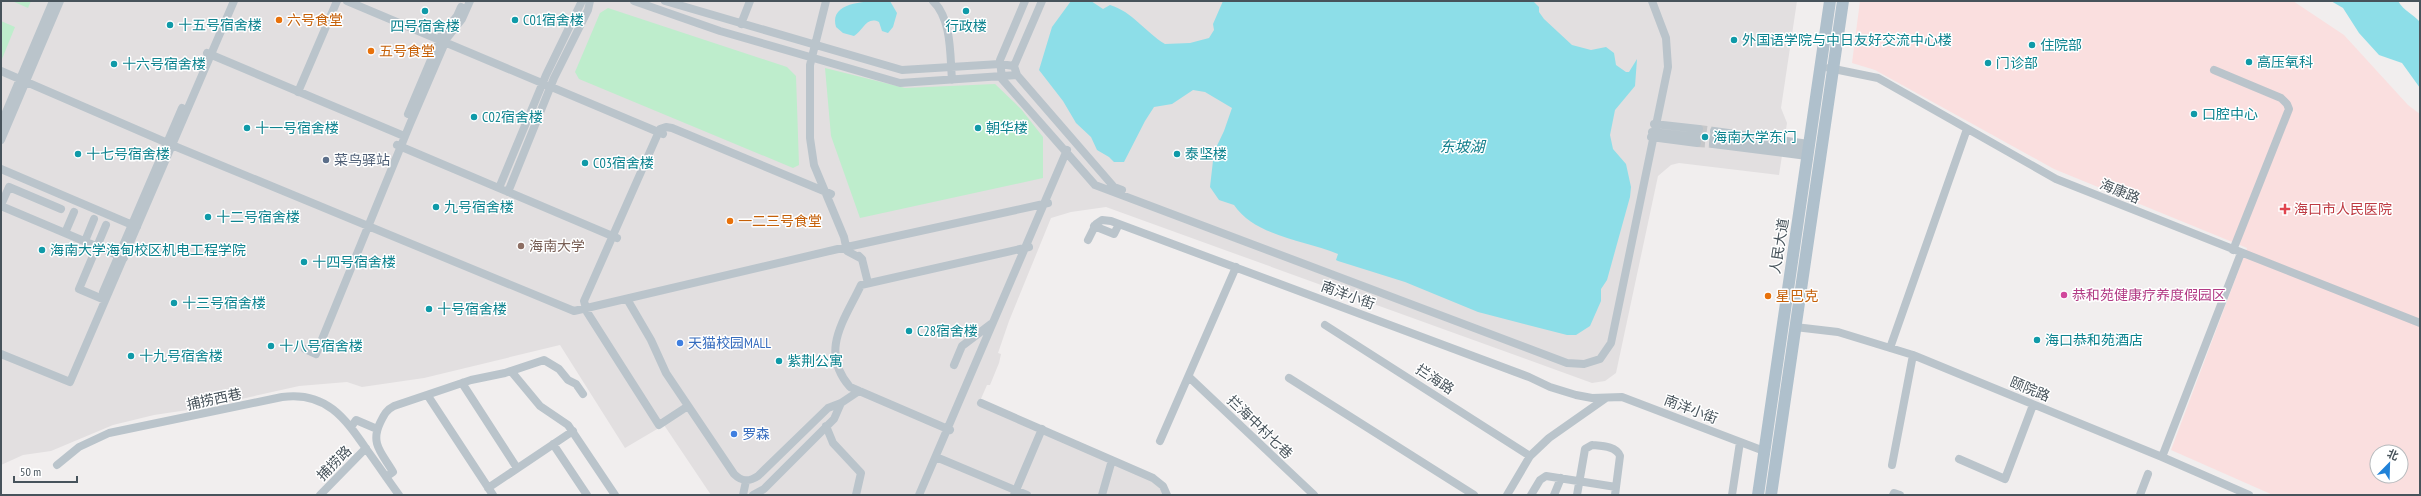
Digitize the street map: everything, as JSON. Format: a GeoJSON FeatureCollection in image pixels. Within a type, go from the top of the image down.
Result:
{"type":"FeatureCollection","features":[{"type":"Feature","properties":{"kind":"main road","name":"人民大道"},"geometry":{"type":"LineString","coordinates":[[1758,495],[1830,1]]}},
{"type":"Feature","properties":{"kind":"main road","name":"人民大道"},"geometry":{"type":"LineString","coordinates":[[1771,495],[1843,1]]}},
{"type":"Feature","properties":{"kind":"street"},"geometry":{"type":"LineString","coordinates":[[1,140],[53,1]]}},
{"type":"Feature","properties":{"kind":"street"},"geometry":{"type":"LineString","coordinates":[[1,124],[60,1]]}},
{"type":"Feature","properties":{"kind":"street"},"geometry":{"type":"LineString","coordinates":[[68,379],[209,52],[228,1]]}},
{"type":"Feature","properties":{"kind":"street"},"geometry":{"type":"LineString","coordinates":[[209,52],[234,1]]}},
{"type":"Feature","properties":{"kind":"street"},"geometry":{"type":"LineString","coordinates":[[299,90],[337,1]]}},
{"type":"Feature","properties":{"kind":"street"},"geometry":{"type":"LineString","coordinates":[[347,1],[443,39],[663,132],[829,196]]}},
{"type":"Feature","properties":{"kind":"street"},"geometry":{"type":"LineString","coordinates":[[360,1],[443,39]]}},
{"type":"Feature","properties":{"kind":"street"},"geometry":{"type":"LineString","coordinates":[[304,349],[315,354],[367,229],[403,133],[443,39],[458,16],[464,1]]}},
{"type":"Feature","properties":{"kind":"street"},"geometry":{"type":"LineString","coordinates":[[443,39],[462,19],[470,1]]}},
{"type":"Feature","properties":{"kind":"street"},"geometry":{"type":"LineString","coordinates":[[499,188],[543,81],[582,1]]}},
{"type":"Feature","properties":{"kind":"street"},"geometry":{"type":"LineString","coordinates":[[508,192],[551,85],[588,10],[590,1]]}},
{"type":"Feature","properties":{"kind":"street"},"geometry":{"type":"LineString","coordinates":[[634,1],[720,31],[900,83],[1016,75]]}},
{"type":"Feature","properties":{"kind":"street"},"geometry":{"type":"LineString","coordinates":[[665,1],[902,70],[1000,64],[1014,66]]}},
{"type":"Feature","properties":{"kind":"street"},"geometry":{"type":"LineString","coordinates":[[741,24],[750,1]]}},
{"type":"Feature","properties":{"kind":"street"},"geometry":{"type":"LineString","coordinates":[[933,1],[940,9],[946,27],[952,80]]}},
{"type":"Feature","properties":{"kind":"street"},"geometry":{"type":"LineString","coordinates":[[1025,1],[1000,58],[1002,76],[1095,185],[1567,362],[1579,364],[1600,359],[1607,352],[1611,343],[1654,131],[1667,58],[1662,30],[1648,1]]}},
{"type":"Feature","properties":{"kind":"street"},"geometry":{"type":"LineString","coordinates":[[1042,1],[1014,66],[1016,75],[1114,187],[1570,359],[1579,360],[1598,355],[1607,342],[1669,62],[1664,31],[1652,1]]}},
{"type":"Feature","properties":{"kind":"street"},"geometry":{"type":"LineString","coordinates":[[828,2],[812,57],[808,80],[810,138],[814,165],[829,196],[849,248],[862,259],[868,283]]}},
{"type":"Feature","properties":{"kind":"street"},"geometry":{"type":"LineString","coordinates":[[209,52],[403,133]]}},
{"type":"Feature","properties":{"kind":"street","name":"海康路"},"geometry":{"type":"LineString","coordinates":[[1820,66],[1878,78],[2056,179],[2237,252],[2420,323]]}},
{"type":"Feature","properties":{"kind":"street"},"geometry":{"type":"LineString","coordinates":[[2162,457],[2288,109],[2287,104],[2281,98],[2214,70]]}},
{"type":"Feature","properties":{"kind":"street"},"geometry":{"type":"LineString","coordinates":[[1,71],[22,82],[170,144],[177,152],[466,269],[572,315],[849,248],[1045,205]]}},
{"type":"Feature","properties":{"kind":"street"},"geometry":{"type":"LineString","coordinates":[[1,76],[22,82]]}},
{"type":"Feature","properties":{"kind":"street"},"geometry":{"type":"LineString","coordinates":[[1890,348],[1967,129]]}},
{"type":"Feature","properties":{"kind":"street"},"geometry":{"type":"LineString","coordinates":[[1654,131],[1694,136],[1654,131]]}},
{"type":"Feature","properties":{"kind":"street"},"geometry":{"type":"LineString","coordinates":[[663,132],[614,237],[590,301],[590,310],[595,323],[659,425],[688,406]]}},
{"type":"Feature","properties":{"kind":"street"},"geometry":{"type":"LineString","coordinates":[[1808,150],[1782,146],[1713,138],[1782,146],[1808,150]]}},
{"type":"Feature","properties":{"kind":"street"},"geometry":{"type":"LineString","coordinates":[[923,495],[948,430],[1073,141]]}},
{"type":"Feature","properties":{"kind":"street"},"geometry":{"type":"LineString","coordinates":[[399,145],[614,237]]}},
{"type":"Feature","properties":{"kind":"street"},"geometry":{"type":"LineString","coordinates":[[1,169],[134,228]]}},
{"type":"Feature","properties":{"kind":"street"},"geometry":{"type":"LineString","coordinates":[[1,174],[134,228]]}},
{"type":"Feature","properties":{"kind":"street"},"geometry":{"type":"LineString","coordinates":[[61,209],[9,187],[1,205],[121,257]]}},
{"type":"Feature","properties":{"kind":"street"},"geometry":{"type":"LineString","coordinates":[[65,233],[74,212]]}},
{"type":"Feature","properties":{"kind":"street"},"geometry":{"type":"LineString","coordinates":[[85,241],[94,219]]}},
{"type":"Feature","properties":{"kind":"street","name":"南洋小街"},"geometry":{"type":"LineString","coordinates":[[1088,240],[1094,226],[1102,220],[1119,224],[1529,376],[1550,387],[1592,398],[1608,396],[1622,397],[1764,451]]}},
{"type":"Feature","properties":{"kind":"street"},"geometry":{"type":"LineString","coordinates":[[103,299],[78,289],[106,224]]}},
{"type":"Feature","properties":{"kind":"street"},"geometry":{"type":"LineString","coordinates":[[948,430],[850,387],[842,377],[834,354],[835,340],[861,285],[1027,248]]}},
{"type":"Feature","properties":{"kind":"street"},"geometry":{"type":"LineString","coordinates":[[1160,441],[1236,267]]}},
{"type":"Feature","properties":{"kind":"street"},"geometry":{"type":"LineString","coordinates":[[628,301],[651,340],[666,374],[734,474],[746,481]]}},
{"type":"Feature","properties":{"kind":"street"},"geometry":{"type":"LineString","coordinates":[[954,365],[962,346],[996,321]]}},
{"type":"Feature","properties":{"kind":"street","name":"拦海路"},"geometry":{"type":"LineString","coordinates":[[1325,325],[1530,456]]}},
{"type":"Feature","properties":{"kind":"street","name":"颐院路"},"geometry":{"type":"LineString","coordinates":[[1795,327],[1838,332],[1913,355],[2162,457],[2249,495]]}},
{"type":"Feature","properties":{"kind":"street"},"geometry":{"type":"LineString","coordinates":[[1,350],[68,379]]}},
{"type":"Feature","properties":{"kind":"street"},"geometry":{"type":"LineString","coordinates":[[1,354],[68,379]]}},
{"type":"Feature","properties":{"kind":"street"},"geometry":{"type":"LineString","coordinates":[[1892,465],[1913,355]]}},
{"type":"Feature","properties":{"kind":"street"},"geometry":{"type":"LineString","coordinates":[[386,477],[393,472],[375,440],[377,429],[389,408],[428,396],[462,383],[511,371],[544,360],[559,369],[568,380],[576,384],[583,394]]}},
{"type":"Feature","properties":{"kind":"street"},"geometry":{"type":"LineString","coordinates":[[511,371],[532,399],[547,412],[568,425],[615,495]]}},
{"type":"Feature","properties":{"kind":"street","name":"拦海中村七巷"},"geometry":{"type":"LineString","coordinates":[[1189,377],[1314,495]]}},
{"type":"Feature","properties":{"kind":"street"},"geometry":{"type":"LineString","coordinates":[[1289,378],[1474,495]]}},
{"type":"Feature","properties":{"kind":"street"},"geometry":{"type":"LineString","coordinates":[[462,383],[517,468]]}},
{"type":"Feature","properties":{"kind":"street"},"geometry":{"type":"LineString","coordinates":[[746,481],[758,476],[828,408],[841,403],[859,391]]}},
{"type":"Feature","properties":{"kind":"street","name":"捕捞西巷"},"geometry":{"type":"LineString","coordinates":[[57,464],[78,447],[110,433],[292,396],[302,396],[320,402],[339,413],[352,428],[399,495]]}},
{"type":"Feature","properties":{"kind":"street"},"geometry":{"type":"LineString","coordinates":[[428,396],[493,495]]}},
{"type":"Feature","properties":{"kind":"street"},"geometry":{"type":"LineString","coordinates":[[1507,495],[1530,456],[1549,438],[1608,396]]}},
{"type":"Feature","properties":{"kind":"street"},"geometry":{"type":"LineString","coordinates":[[753,495],[764,489],[834,419],[841,403]]}},
{"type":"Feature","properties":{"kind":"street"},"geometry":{"type":"LineString","coordinates":[[981,403],[1156,480],[1163,486],[1167,495]]}},
{"type":"Feature","properties":{"kind":"street"},"geometry":{"type":"LineString","coordinates":[[1959,459],[2005,479],[2033,405]]}},
{"type":"Feature","properties":{"kind":"street"},"geometry":{"type":"LineString","coordinates":[[352,428],[356,420],[377,429]]}},
{"type":"Feature","properties":{"kind":"street"},"geometry":{"type":"LineString","coordinates":[[826,426],[833,443],[862,473],[856,495]]}},
{"type":"Feature","properties":{"kind":"street"},"geometry":{"type":"LineString","coordinates":[[1015,494],[1042,429]]}},
{"type":"Feature","properties":{"kind":"street"},"geometry":{"type":"LineString","coordinates":[[488,488],[573,431]]}},
{"type":"Feature","properties":{"kind":"street"},"geometry":{"type":"LineString","coordinates":[[1732,495],[1740,442]]}},
{"type":"Feature","properties":{"kind":"street"},"geometry":{"type":"LineString","coordinates":[[553,444],[587,495]]}},
{"type":"Feature","properties":{"kind":"street"},"geometry":{"type":"LineString","coordinates":[[1531,495],[1543,478],[1561,478],[1579,481],[1615,491],[1620,456],[1613,448],[1592,445],[1585,449],[1579,481],[1577,495]]}},
{"type":"Feature","properties":{"kind":"street","name":"捕捞路"},"geometry":{"type":"LineString","coordinates":[[320,495],[366,448]]}},
{"type":"Feature","properties":{"kind":"street"},"geometry":{"type":"LineString","coordinates":[[937,459],[1015,494],[1027,495]]}},
{"type":"Feature","properties":{"kind":"street"},"geometry":{"type":"LineString","coordinates":[[919,495],[937,459]]}},
{"type":"Feature","properties":{"kind":"street"},"geometry":{"type":"LineString","coordinates":[[1102,495],[1112,460]]}},
{"type":"Feature","properties":{"kind":"street"},"geometry":{"type":"LineString","coordinates":[[2140,495],[2148,474]]}},
{"type":"Feature","properties":{"kind":"street"},"geometry":{"type":"LineString","coordinates":[[1554,495],[1561,478]]}},
{"type":"Feature","properties":{"kind":"street"},"geometry":{"type":"LineString","coordinates":[[743,495],[746,481]]}},
{"type":"Feature","properties":{"kind":"street"},"geometry":{"type":"LineString","coordinates":[[1893,495],[1894,492],[1900,495]]}},
{"type":"Feature","properties":{"kind":"shaded area","name":"海南大学"},"geometry":{"type":"Polygon","coordinates":[[[1,1],[1797,1],[1781,108],[1787,123],[1779,175],[1679,163],[1671,165],[1658,176],[1616,373],[1605,381],[1592,383],[1106,207],[1071,212],[1051,218],[1009,321],[998,353],[1001,354],[999,363],[990,385],[987,385],[980,401],[1154,476],[1170,495],[711,495],[664,425],[625,448],[560,345],[424,378],[362,387],[347,382],[299,386],[201,408],[154,415],[113,425],[51,451],[23,455],[1,465],[1,1]]]}},
{"type":"Feature","properties":{"kind":"shaded area","name":"海口市人民医院"},"geometry":{"type":"Polygon","coordinates":[[[1860,1],[2293,1],[2344,35],[2408,105],[2420,114],[2420,495],[2273,495],[2171,450],[2247,248],[2054,169],[1875,70],[1852,63],[1860,1]]]}},
{"type":"Feature","properties":{"kind":"green space"},"geometry":{"type":"Polygon","coordinates":[[[12,1],[31,1],[28,8],[12,1]]]}},
{"type":"Feature","properties":{"kind":"green space"},"geometry":{"type":"Polygon","coordinates":[[[608,8],[787,67],[796,76],[799,165],[793,168],[579,79],[575,72],[600,13],[608,8]]]}},
{"type":"Feature","properties":{"kind":"green space"},"geometry":{"type":"Polygon","coordinates":[[[1,21],[15,27],[2,59],[1,59],[1,21]]]}},
{"type":"Feature","properties":{"kind":"green space"},"geometry":{"type":"Polygon","coordinates":[[[825,68],[905,88],[995,84],[1021,109],[1043,137],[1043,178],[860,218],[831,136],[825,68]]]}},
{"type":"Feature","properties":{"kind":"water"},"geometry":{"type":"Polygon","coordinates":[[[890,1],[897,13],[893,27],[888,33],[882,31],[879,22],[875,21],[868,22],[854,36],[843,33],[836,27],[835,18],[838,12],[845,7],[862,2],[890,1]]]}},
{"type":"Feature","properties":{"kind":"water","name":"东坡湖"},"geometry":{"type":"Polygon","coordinates":[[[1071,1],[1091,1],[1103,9],[1110,5],[1118,8],[1132,17],[1165,44],[1190,43],[1209,38],[1214,30],[1213,24],[1223,1],[1533,1],[1539,7],[1539,12],[1544,19],[1572,45],[1591,50],[1606,47],[1614,53],[1616,65],[1626,72],[1629,72],[1637,59],[1635,86],[1615,110],[1610,135],[1613,149],[1626,164],[1631,187],[1630,197],[1607,280],[1601,289],[1601,301],[1590,326],[1576,335],[1567,335],[1478,312],[1405,282],[1338,261],[1336,260],[1338,254],[1268,231],[1255,224],[1243,216],[1234,205],[1219,200],[1210,187],[1214,152],[1224,131],[1232,108],[1205,92],[1193,90],[1172,104],[1154,107],[1124,162],[1114,162],[1109,157],[1097,150],[1091,137],[1076,123],[1063,101],[1039,70],[1052,27],[1071,1]]]}},
{"type":"Feature","properties":{"kind":"water"},"geometry":{"type":"Polygon","coordinates":[[[2331,1],[2398,1],[2417,19],[2420,22],[2420,88],[2402,63],[2379,55],[2359,33],[2343,8],[2331,1]]]}},
{"type":"Feature","properties":{"kind":"tunnel"},"geometry":{"type":"LineString","coordinates":[[1699,129],[1714,131]]}},
{"type":"Feature","properties":{"kind":"tunnel"},"geometry":{"type":"LineString","coordinates":[[1698,137],[1713,138]]}},
{"type":"Feature","properties":{"kind":"tunnel"},"geometry":{"type":"LineString","coordinates":[[1697,143],[1713,144]]}},
{"type":"Feature","properties":{"kind":"place","name":"四号宿舍楼"},"geometry":{"type":"Point","coordinates":[425,11]}},
{"type":"Feature","properties":{"kind":"place","name":"行政楼"},"geometry":{"type":"Point","coordinates":[966,11]}},
{"type":"Feature","properties":{"kind":"place","name":"六号食堂"},"geometry":{"type":"Point","coordinates":[279,20]}},
{"type":"Feature","properties":{"kind":"place","name":"C01宿舍楼"},"geometry":{"type":"Point","coordinates":[515,20]}},
{"type":"Feature","properties":{"kind":"place","name":"十五号宿舍楼"},"geometry":{"type":"Point","coordinates":[170,25]}},
{"type":"Feature","properties":{"kind":"place","name":"外国语学院与中日友好交流中心楼"},"geometry":{"type":"Point","coordinates":[1734,40]}},
{"type":"Feature","properties":{"kind":"place","name":"住院部"},"geometry":{"type":"Point","coordinates":[2032,45]}},
{"type":"Feature","properties":{"kind":"place","name":"五号食堂"},"geometry":{"type":"Point","coordinates":[371,51]}},
{"type":"Feature","properties":{"kind":"place","name":"高压氧科"},"geometry":{"type":"Point","coordinates":[2249,62]}},
{"type":"Feature","properties":{"kind":"place","name":"门诊部"},"geometry":{"type":"Point","coordinates":[1988,63]}},
{"type":"Feature","properties":{"kind":"place","name":"十六号宿舍楼"},"geometry":{"type":"Point","coordinates":[114,64]}},
{"type":"Feature","properties":{"kind":"place","name":"口腔中心"},"geometry":{"type":"Point","coordinates":[2194,114]}},
{"type":"Feature","properties":{"kind":"place","name":"C02宿舍楼"},"geometry":{"type":"Point","coordinates":[474,117]}},
{"type":"Feature","properties":{"kind":"place","name":"十一号宿舍楼"},"geometry":{"type":"Point","coordinates":[247,128]}},
{"type":"Feature","properties":{"kind":"place","name":"朝华楼"},"geometry":{"type":"Point","coordinates":[978,128]}},
{"type":"Feature","properties":{"kind":"place","name":"海南大学东门"},"geometry":{"type":"Point","coordinates":[1705,137]}},
{"type":"Feature","properties":{"kind":"place","name":"十七号宿舍楼"},"geometry":{"type":"Point","coordinates":[78,154]}},
{"type":"Feature","properties":{"kind":"place","name":"泰坚楼"},"geometry":{"type":"Point","coordinates":[1177,154]}},
{"type":"Feature","properties":{"kind":"place","name":"菜鸟驿站"},"geometry":{"type":"Point","coordinates":[326,160]}},
{"type":"Feature","properties":{"kind":"place","name":"C03宿舍楼"},"geometry":{"type":"Point","coordinates":[585,163]}},
{"type":"Feature","properties":{"kind":"place","name":"九号宿舍楼"},"geometry":{"type":"Point","coordinates":[436,207]}},
{"type":"Feature","properties":{"kind":"place","name":"海口市人民医院"},"geometry":{"type":"Point","coordinates":[2285,209]}},
{"type":"Feature","properties":{"kind":"place","name":"十二号宿舍楼"},"geometry":{"type":"Point","coordinates":[208,217]}},
{"type":"Feature","properties":{"kind":"place","name":"一二三号食堂"},"geometry":{"type":"Point","coordinates":[730,221]}},
{"type":"Feature","properties":{"kind":"place","name":"海南大学"},"geometry":{"type":"Point","coordinates":[521,246]}},
{"type":"Feature","properties":{"kind":"place","name":"海南大学海甸校区机电工程学院"},"geometry":{"type":"Point","coordinates":[42,250]}},
{"type":"Feature","properties":{"kind":"place","name":"十四号宿舍楼"},"geometry":{"type":"Point","coordinates":[304,262]}},
{"type":"Feature","properties":{"kind":"place","name":"恭和苑健康疗养度假园区"},"geometry":{"type":"Point","coordinates":[2064,295]}},
{"type":"Feature","properties":{"kind":"place","name":"星巴克"},"geometry":{"type":"Point","coordinates":[1768,296]}},
{"type":"Feature","properties":{"kind":"place","name":"十三号宿舍楼"},"geometry":{"type":"Point","coordinates":[174,303]}},
{"type":"Feature","properties":{"kind":"place","name":"十号宿舍楼"},"geometry":{"type":"Point","coordinates":[429,309]}},
{"type":"Feature","properties":{"kind":"place","name":"C28宿舍楼"},"geometry":{"type":"Point","coordinates":[909,331]}},
{"type":"Feature","properties":{"kind":"place","name":"海口恭和苑酒店"},"geometry":{"type":"Point","coordinates":[2037,340]}},
{"type":"Feature","properties":{"kind":"place","name":"天猫校园MALL"},"geometry":{"type":"Point","coordinates":[680,343]}},
{"type":"Feature","properties":{"kind":"place","name":"十八号宿舍楼"},"geometry":{"type":"Point","coordinates":[271,346]}},
{"type":"Feature","properties":{"kind":"place","name":"十九号宿舍楼"},"geometry":{"type":"Point","coordinates":[131,356]}},
{"type":"Feature","properties":{"kind":"place","name":"紫荆公寓"},"geometry":{"type":"Point","coordinates":[779,361]}},
{"type":"Feature","properties":{"kind":"place","name":"罗森"},"geometry":{"type":"Point","coordinates":[734,434]}}]}
